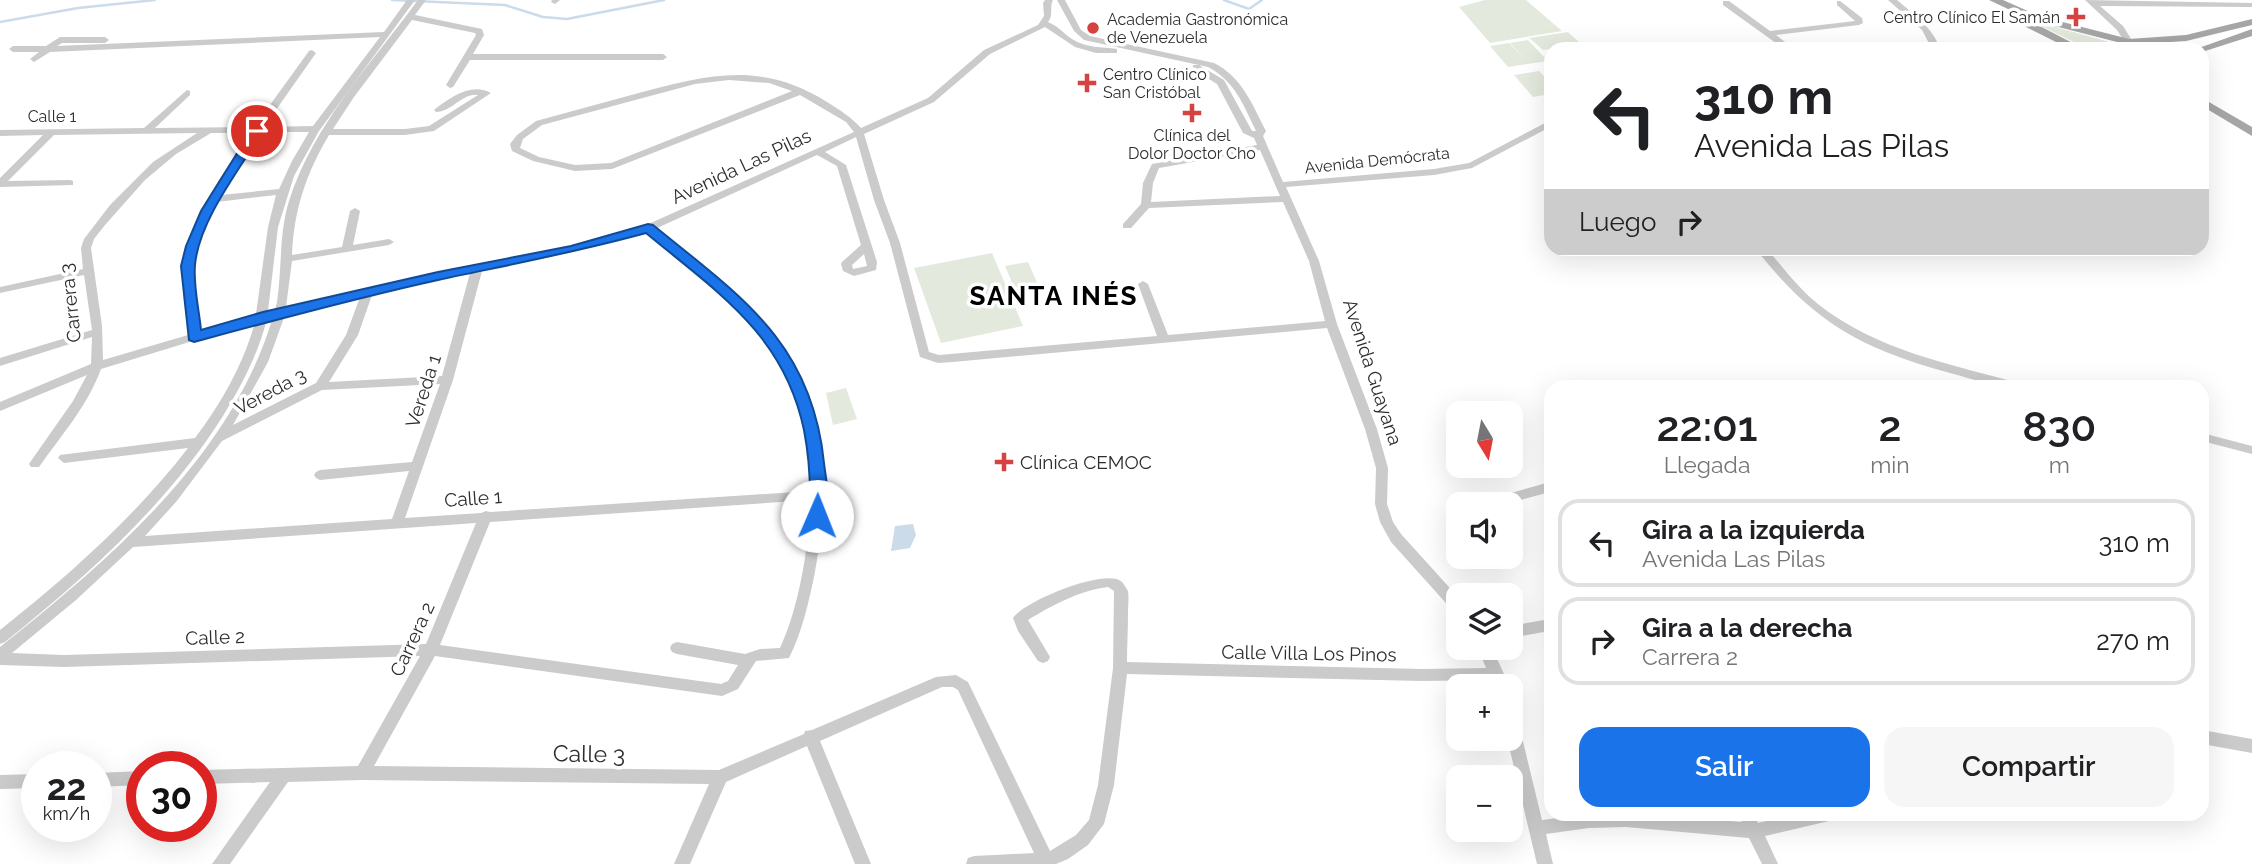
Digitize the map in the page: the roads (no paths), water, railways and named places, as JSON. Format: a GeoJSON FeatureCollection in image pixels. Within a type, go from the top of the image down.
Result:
{"type":"FeatureCollection","features":[{"type":"Feature","properties":{"kind":"main road"},"geometry":{"type":"LineString","coordinates":[[1977,0],[2064,42]]}},
{"type":"Feature","properties":{"kind":"main road"},"geometry":{"type":"LineString","coordinates":[[1994,0],[2035,18],[2129,42],[2186,38],[2252,22]]}},
{"type":"Feature","properties":{"kind":"main road"},"geometry":{"type":"LineString","coordinates":[[2209,46],[2252,32]]}},
{"type":"Feature","properties":{"kind":"main road"},"geometry":{"type":"LineString","coordinates":[[2209,105],[2252,132]]}},
{"type":"Feature","properties":{"kind":"main road"},"geometry":{"type":"LineString","coordinates":[[2209,118],[2252,140]]}},
{"type":"Feature","properties":{"kind":"street"},"geometry":{"type":"LineString","coordinates":[[0,657],[65,603],[130,542],[219,439],[251,385],[280,313],[292,204],[320,130],[411,0]]}},
{"type":"Feature","properties":{"kind":"street"},"geometry":{"type":"LineString","coordinates":[[0,638],[72,580],[109,545],[154,497],[198,442],[241,374],[263,316],[272,231],[283,191],[296,162],[422,0]]}},
{"type":"Feature","properties":{"kind":"street"},"geometry":{"type":"LineString","coordinates":[[1050,0],[1046,3],[1049,10],[1045,24],[1055,26],[1075,45],[1102,52],[1114,51]]}},
{"type":"Feature","properties":{"kind":"street","name":"Avenida Guayana"},"geometry":{"type":"LineString","coordinates":[[1050,0],[1078,40],[1114,51],[1205,71],[1221,82],[1248,133],[1261,142]]}},
{"type":"Feature","properties":{"kind":"street","name":"Avenida Guayana"},"geometry":{"type":"LineString","coordinates":[[1060,0],[1078,31],[1087,38],[1222,69],[1237,85],[1261,131],[1261,142],[1314,261],[1332,324],[1371,429],[1382,468],[1381,504],[1387,522],[1396,538],[1446,594]]}},
{"type":"Feature","properties":{"kind":"street"},"geometry":{"type":"LineString","coordinates":[[1892,0],[1924,28],[1935,42]]}},
{"type":"Feature","properties":{"kind":"street"},"geometry":{"type":"LineString","coordinates":[[2091,1],[2252,5]]}},
{"type":"Feature","properties":{"kind":"street"},"geometry":{"type":"LineString","coordinates":[[2091,1],[2120,28],[2129,42]]}},
{"type":"Feature","properties":{"kind":"street"},"geometry":{"type":"LineString","coordinates":[[1726,3],[1781,42]]}},
{"type":"Feature","properties":{"kind":"street"},"geometry":{"type":"LineString","coordinates":[[1770,33],[1858,23],[1859,20],[1840,3]]}},
{"type":"Feature","properties":{"kind":"street"},"geometry":{"type":"LineString","coordinates":[[410,17],[479,31],[480,35],[469,57],[450,85]]}},
{"type":"Feature","properties":{"kind":"street","name":"Avenida Las Pilas"},"geometry":{"type":"LineString","coordinates":[[0,407],[97,366],[263,316],[615,240],[648,228],[931,100],[988,52],[1045,24]]}},
{"type":"Feature","properties":{"kind":"street"},"geometry":{"type":"LineString","coordinates":[[2085,32],[2108,32],[2120,28]]}},
{"type":"Feature","properties":{"kind":"street"},"geometry":{"type":"LineString","coordinates":[[34,59],[60,40],[387,32]]}},
{"type":"Feature","properties":{"kind":"street"},"geometry":{"type":"LineString","coordinates":[[13,49],[83,49],[387,32]]}},
{"type":"Feature","properties":{"kind":"street"},"geometry":{"type":"LineString","coordinates":[[83,49],[93,40]]}},
{"type":"Feature","properties":{"kind":"street"},"geometry":{"type":"LineString","coordinates":[[194,337],[188,266],[202,222],[257,131],[312,53]]}},
{"type":"Feature","properties":{"kind":"street"},"geometry":{"type":"LineString","coordinates":[[469,57],[663,57]]}},
{"type":"Feature","properties":{"kind":"street"},"geometry":{"type":"LineString","coordinates":[[801,90],[612,166],[575,168],[536,159],[515,149],[520,136],[539,123],[695,81],[729,78],[784,83],[801,90],[849,120],[859,132],[878,200],[895,243],[924,354],[938,359],[953,358],[1332,324]]}},
{"type":"Feature","properties":{"kind":"street","name":"Calle 1"},"geometry":{"type":"LineString","coordinates":[[0,133],[320,130],[405,132],[430,128],[487,93],[467,92],[439,110]]}},
{"type":"Feature","properties":{"kind":"street"},"geometry":{"type":"LineString","coordinates":[[146,132],[187,93]]}},
{"type":"Feature","properties":{"kind":"street","name":"Avenida Demócrata"},"geometry":{"type":"LineString","coordinates":[[1279,185],[1434,172],[1472,165],[1544,130]]}},
{"type":"Feature","properties":{"kind":"street","name":"Carrera 3"},"geometry":{"type":"LineString","coordinates":[[35,464],[89,383],[97,366],[96,332],[86,248],[102,221],[152,166],[184,143],[207,132]]}},
{"type":"Feature","properties":{"kind":"street"},"geometry":{"type":"LineString","coordinates":[[0,184],[51,133]]}},
{"type":"Feature","properties":{"kind":"street"},"geometry":{"type":"LineString","coordinates":[[1127,226],[1146,205],[1148,183],[1155,166],[1261,142]]}},
{"type":"Feature","properties":{"kind":"street"},"geometry":{"type":"LineString","coordinates":[[817,151],[841,165],[867,246]]}},
{"type":"Feature","properties":{"kind":"street"},"geometry":{"type":"LineString","coordinates":[[0,184],[70,183]]}},
{"type":"Feature","properties":{"kind":"street"},"geometry":{"type":"LineString","coordinates":[[214,199],[283,191]]}},
{"type":"Feature","properties":{"kind":"street"},"geometry":{"type":"LineString","coordinates":[[1146,205],[1285,199]]}},
{"type":"Feature","properties":{"kind":"street"},"geometry":{"type":"LineString","coordinates":[[346,249],[355,211]]}},
{"type":"Feature","properties":{"kind":"street"},"geometry":{"type":"LineString","coordinates":[[648,228],[736,300],[760,323],[780,350],[793,372],[807,408],[814,443],[819,495],[815,537],[791,641],[784,654],[760,653],[746,660],[677,648]]}},
{"type":"Feature","properties":{"kind":"street"},"geometry":{"type":"LineString","coordinates":[[287,259],[389,242]]}},
{"type":"Feature","properties":{"kind":"street"},"geometry":{"type":"LineString","coordinates":[[1767,256],[1817,309],[1870,342],[1938,366],[1991,380]]}},
{"type":"Feature","properties":{"kind":"street","name":"Vereda 1"},"geometry":{"type":"LineString","coordinates":[[397,523],[447,380],[477,268]]}},
{"type":"Feature","properties":{"kind":"street"},"geometry":{"type":"LineString","coordinates":[[0,290],[88,271]]}},
{"type":"Feature","properties":{"kind":"street"},"geometry":{"type":"LineString","coordinates":[[1143,284],[1163,338]]}},
{"type":"Feature","properties":{"kind":"street","name":"Vereda 3"},"geometry":{"type":"LineString","coordinates":[[219,439],[320,387],[352,335],[367,292]]}},
{"type":"Feature","properties":{"kind":"street"},"geometry":{"type":"LineString","coordinates":[[0,362],[96,332]]}},
{"type":"Feature","properties":{"kind":"street"},"geometry":{"type":"LineString","coordinates":[[320,387],[447,380]]}},
{"type":"Feature","properties":{"kind":"street"},"geometry":{"type":"LineString","coordinates":[[2209,439],[2252,450]]}},
{"type":"Feature","properties":{"kind":"street"},"geometry":{"type":"LineString","coordinates":[[64,458],[198,442]]}},
{"type":"Feature","properties":{"kind":"street"},"geometry":{"type":"LineString","coordinates":[[320,475],[418,466]]}},
{"type":"Feature","properties":{"kind":"street"},"geometry":{"type":"LineString","coordinates":[[1523,494],[1544,489]]}},
{"type":"Feature","properties":{"kind":"street","name":"Calle 1"},"geometry":{"type":"LineString","coordinates":[[130,542],[819,495]]}},
{"type":"Feature","properties":{"kind":"street","name":"Carrera 2"},"geometry":{"type":"LineString","coordinates":[[362,773],[431,650],[486,516]]}},
{"type":"Feature","properties":{"kind":"street"},"geometry":{"type":"LineString","coordinates":[[974,864],[1046,860],[1062,854],[1082,841],[1096,824],[1106,785],[1120,668],[1121,591],[1113,583],[1097,583],[1020,618],[1043,657]]}},
{"type":"Feature","properties":{"kind":"street"},"geometry":{"type":"LineString","coordinates":[[1523,630],[1544,626]]}},
{"type":"Feature","properties":{"kind":"street","name":"Calle 2"},"geometry":{"type":"LineString","coordinates":[[0,657],[64,661],[431,650],[722,690],[733,685],[746,660]]}},
{"type":"Feature","properties":{"kind":"street","name":"Calle Villa Los Pinos"},"geometry":{"type":"LineString","coordinates":[[1120,668],[1446,677]]}},
{"type":"Feature","properties":{"kind":"street","name":"Calle 3"},"geometry":{"type":"LineString","coordinates":[[217,777],[362,773],[720,777],[941,681],[956,681],[963,686],[1046,860]]}},
{"type":"Feature","properties":{"kind":"street"},"geometry":{"type":"LineString","coordinates":[[810,736],[863,864]]}},
{"type":"Feature","properties":{"kind":"street"},"geometry":{"type":"LineString","coordinates":[[2209,738],[2252,746]]}},
{"type":"Feature","properties":{"kind":"street"},"geometry":{"type":"LineString","coordinates":[[1517,751],[1545,864]]}},
{"type":"Feature","properties":{"kind":"street"},"geometry":{"type":"LineString","coordinates":[[220,864],[284,775]]}},
{"type":"Feature","properties":{"kind":"street"},"geometry":{"type":"LineString","coordinates":[[682,864],[720,777]]}},
{"type":"Feature","properties":{"kind":"street"},"geometry":{"type":"LineString","coordinates":[[0,782],[21,781]]}},
{"type":"Feature","properties":{"kind":"street"},"geometry":{"type":"LineString","coordinates":[[1536,828],[1589,821]]}},
{"type":"Feature","properties":{"kind":"street"},"geometry":{"type":"LineString","coordinates":[[1638,821],[1754,831],[1798,821]]}},
{"type":"Feature","properties":{"kind":"street"},"geometry":{"type":"LineString","coordinates":[[1749,821],[1770,864]]}},
{"type":"Feature","properties":{"kind":"water"},"geometry":{"type":"Polygon","coordinates":[[[913,524],[916,535],[910,548],[891,551],[895,526],[913,524]]]}},
{"type":"Feature","properties":{"kind":"waterway"},"geometry":{"type":"LineString","coordinates":[[0,22],[78,8],[155,0]]}},
{"type":"Feature","properties":{"kind":"waterway"},"geometry":{"type":"LineString","coordinates":[[392,0],[505,5],[543,17],[567,19],[664,0]]}},
{"type":"Feature","properties":{"kind":"waterway"},"geometry":{"type":"LineString","coordinates":[[1224,0],[1249,9],[1262,0]]}},
{"type":"Feature","properties":{"kind":"place","name":"Centro Clínico El Samán"},"geometry":{"type":"Point","coordinates":[2076,17]}},
{"type":"Feature","properties":{"kind":"place","name":"Academia Gastronómica de Venezuela"},"geometry":{"type":"Point","coordinates":[1093,28]}},
{"type":"Feature","properties":{"kind":"place","name":"Centro Clínico San Cristóbal"},"geometry":{"type":"Point","coordinates":[1087,83]}},
{"type":"Feature","properties":{"kind":"place","name":"Clínica del Dolor Doctor Cho"},"geometry":{"type":"Point","coordinates":[1192,113]}},
{"type":"Feature","properties":{"kind":"place","name":"Clínica CEMOC"},"geometry":{"type":"Point","coordinates":[1004,462]}},
{"type":"Feature","properties":{"kind":"district","name":"SANTA INÉS"},"geometry":{"type":"Point","coordinates":[1054,296]}}]}
